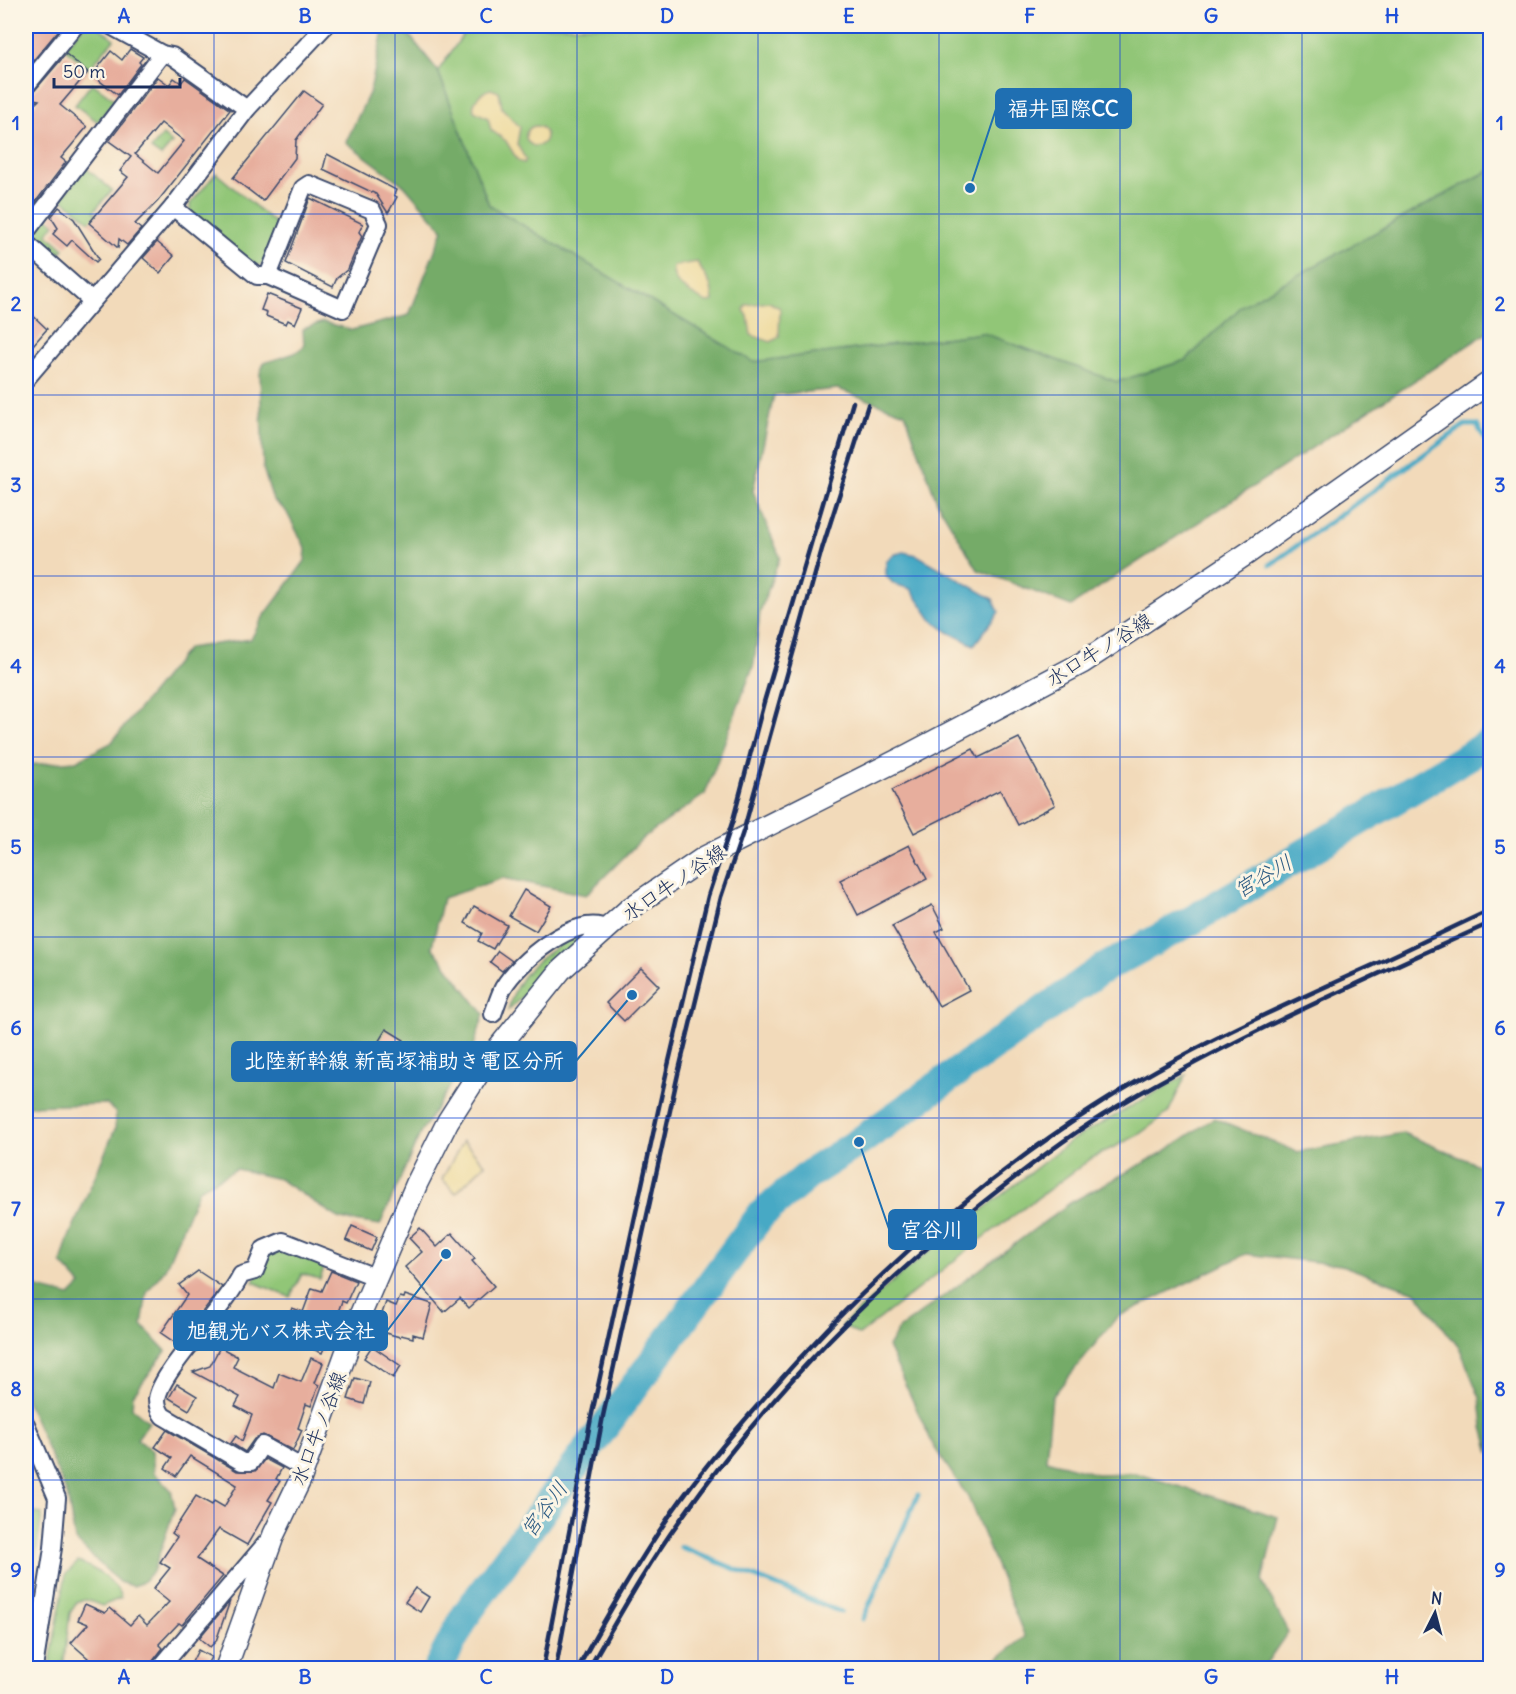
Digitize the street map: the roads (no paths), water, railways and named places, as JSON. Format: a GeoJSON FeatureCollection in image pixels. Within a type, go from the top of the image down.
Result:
{"type":"FeatureCollection","features":[{"type":"Feature","properties":{"kind":"main road","name":"水口牛ノ谷線"},"geometry":{"type":"LineString","coordinates":[[226,1668],[274,1534],[303,1468],[375,1277],[417,1183],[448,1121],[482,1068],[561,970],[629,909],[705,857],[908,755],[1082,663],[1248,553],[1491,382]]}},
{"type":"Feature","properties":{"kind":"street"},"geometry":{"type":"LineString","coordinates":[[26,86],[75,26]]}},
{"type":"Feature","properties":{"kind":"street"},"geometry":{"type":"LineString","coordinates":[[111,26],[162,54],[172,56],[247,109]]}},
{"type":"Feature","properties":{"kind":"street"},"geometry":{"type":"LineString","coordinates":[[26,379],[173,207],[247,109],[325,26]]}},
{"type":"Feature","properties":{"kind":"street"},"geometry":{"type":"LineString","coordinates":[[26,232],[162,54]]}},
{"type":"Feature","properties":{"kind":"street"},"geometry":{"type":"LineString","coordinates":[[173,207],[257,276],[268,276],[343,309],[379,224],[372,210],[309,184],[303,188],[268,276]]}},
{"type":"Feature","properties":{"kind":"street"},"geometry":{"type":"LineString","coordinates":[[26,243],[92,301]]}},
{"type":"Feature","properties":{"kind":"street"},"geometry":{"type":"LineString","coordinates":[[493,1014],[504,988],[530,955],[585,925],[598,924],[607,929]]}},
{"type":"Feature","properties":{"kind":"street"},"geometry":{"type":"LineString","coordinates":[[303,1468],[262,1445],[251,1462],[242,1462],[163,1416],[158,1409],[157,1399],[164,1382],[219,1312],[241,1275],[255,1271],[264,1250],[284,1241],[375,1277]]}},
{"type":"Feature","properties":{"kind":"street"},"geometry":{"type":"LineString","coordinates":[[26,1424],[57,1498],[53,1548],[34,1668]]}},
{"type":"Feature","properties":{"kind":"street"},"geometry":{"type":"LineString","coordinates":[[160,1668],[274,1534]]}},
{"type":"Feature","properties":{"kind":"water"},"geometry":{"type":"Polygon","coordinates":[[[903,552],[917,555],[993,599],[999,612],[974,645],[948,632],[931,619],[911,589],[894,584],[886,576],[886,562],[893,555],[903,552]]]}},
{"type":"Feature","properties":{"kind":"waterway"},"geometry":{"type":"LineString","coordinates":[[1270,565],[1465,425],[1477,425],[1490,448]]}},
{"type":"Feature","properties":{"kind":"waterway","name":"宮谷川"},"geometry":{"type":"LineString","coordinates":[[438,1668],[467,1613],[761,1215],[811,1173],[859,1142],[1099,971],[1189,922],[1490,743]]}},
{"type":"Feature","properties":{"kind":"waterway"},"geometry":{"type":"LineString","coordinates":[[863,1619],[918,1495]]}},
{"type":"Feature","properties":{"kind":"waterway"},"geometry":{"type":"LineString","coordinates":[[681,1547],[841,1612]]}},
{"type":"Feature","properties":{"kind":"railway"},"geometry":{"type":"LineString","coordinates":[[543,1668],[591,1418],[667,1070],[708,896],[733,820],[764,702],[853,402]]}},
{"type":"Feature","properties":{"kind":"railway"},"geometry":{"type":"LineString","coordinates":[[556,1668],[603,1416],[678,1074],[721,897],[744,829],[822,549],[868,405]]}},
{"type":"Feature","properties":{"kind":"railway"},"geometry":{"type":"LineString","coordinates":[[578,1668],[659,1531],[716,1454],[838,1318],[959,1206],[1002,1172],[1092,1109],[1162,1067],[1270,1012],[1490,910]]}},
{"type":"Feature","properties":{"kind":"railway"},"geometry":{"type":"LineString","coordinates":[[589,1668],[668,1538],[713,1475],[749,1430],[824,1346],[904,1268],[947,1231],[1060,1144],[1103,1115],[1150,1088],[1294,1013],[1490,923]]}},
{"type":"Feature","properties":{"kind":"place","name":"福井国際CC"},"geometry":{"type":"Point","coordinates":[970,188]}},
{"type":"Feature","properties":{"kind":"place","name":"北陸新幹線 新高塚補助き電区分所"},"geometry":{"type":"Point","coordinates":[632,995]}},
{"type":"Feature","properties":{"kind":"place","name":"宮谷川"},"geometry":{"type":"Point","coordinates":[859,1142]}},
{"type":"Feature","properties":{"kind":"place","name":"旭観光バス株式会社"},"geometry":{"type":"Point","coordinates":[446,1254]}}]}
